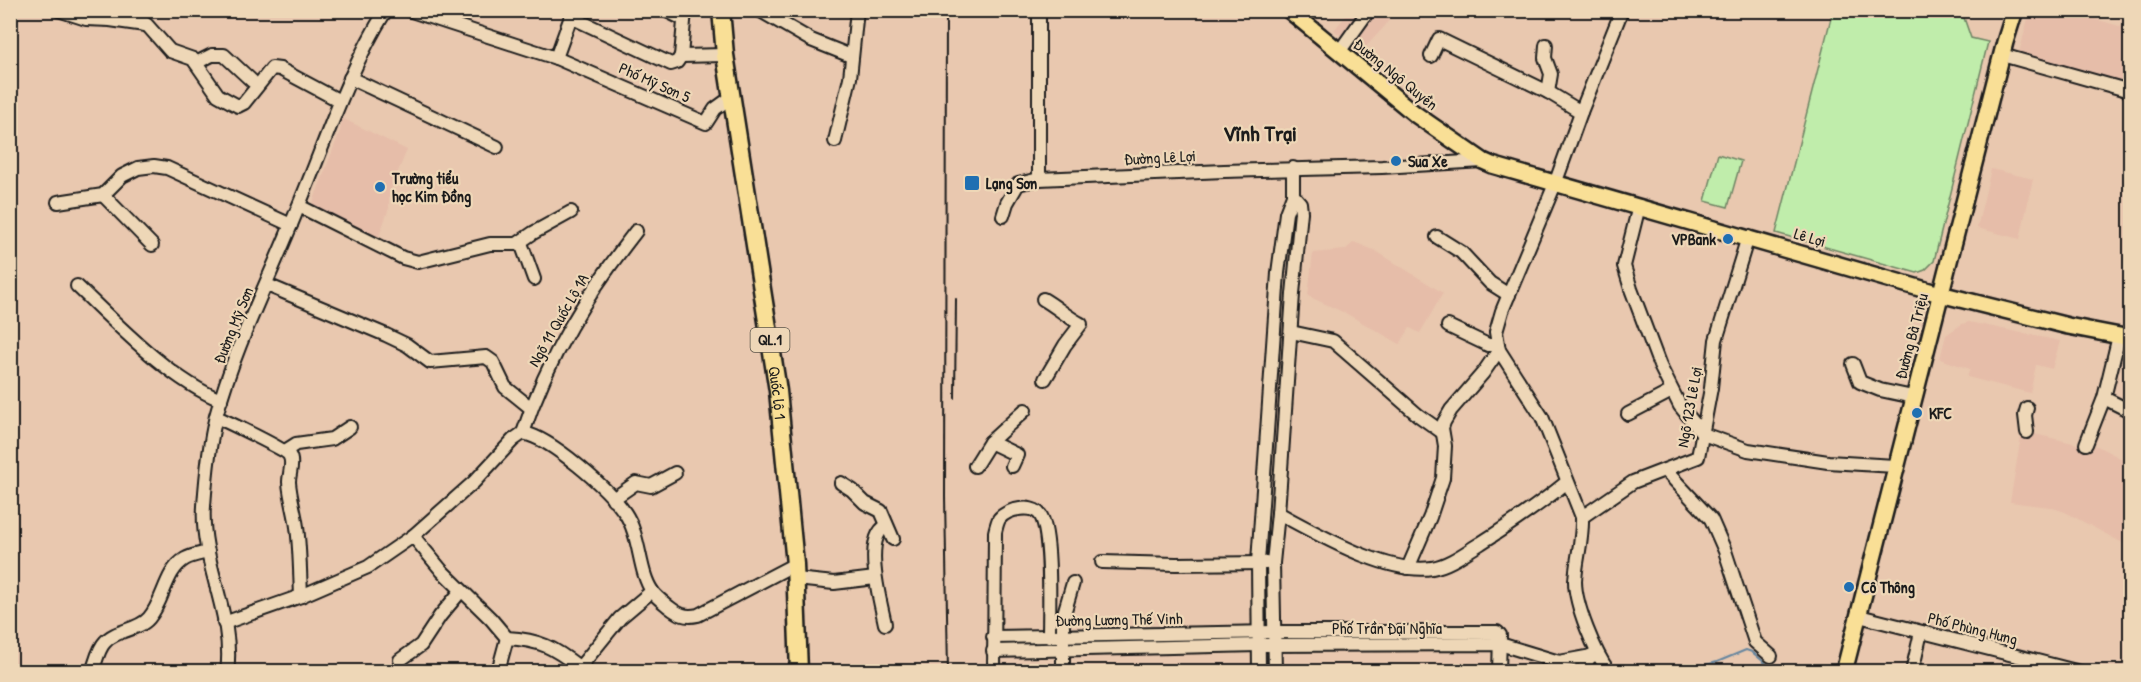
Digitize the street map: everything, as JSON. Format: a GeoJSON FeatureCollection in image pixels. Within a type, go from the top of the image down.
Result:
{"type":"FeatureCollection","features":[{"type":"Feature","properties":{"kind":"highway","name":"Quốc lộ 1"},"geometry":{"type":"LineString","coordinates":[[721,10],[725,55],[776,380],[795,572],[799,672]]}},
{"type":"Feature","properties":{"kind":"main road","name":"Đường Ngô Quyền"},"geometry":{"type":"LineString","coordinates":[[1289,10],[1415,114],[1483,161]]}},
{"type":"Feature","properties":{"kind":"main road","name":"Đường Bà Triệu"},"geometry":{"type":"LineString","coordinates":[[1844,672],[1895,466],[2015,10]]}},
{"type":"Feature","properties":{"kind":"main road","name":"Lê Lợi"},"geometry":{"type":"LineString","coordinates":[[1483,161],[1555,184],[1748,237],[1940,294],[2068,326],[2125,337]]}},
{"type":"Feature","properties":{"kind":"street"},"geometry":{"type":"LineString","coordinates":[[58,10],[86,19],[147,25]]}},
{"type":"Feature","properties":{"kind":"street"},"geometry":{"type":"LineString","coordinates":[[128,10],[147,25],[170,51],[188,56],[196,63],[218,95],[238,106],[244,103],[272,68],[279,69],[340,101]]}},
{"type":"Feature","properties":{"kind":"street","name":"Đường Mỹ Sơn"},"geometry":{"type":"LineString","coordinates":[[226,672],[228,655],[224,623],[204,529],[204,508],[216,417],[238,352],[340,101],[386,10]]}},
{"type":"Feature","properties":{"kind":"street"},"geometry":{"type":"LineString","coordinates":[[408,10],[556,58],[572,14],[671,64],[677,62],[681,56],[684,15],[665,10]]}},
{"type":"Feature","properties":{"kind":"street"},"geometry":{"type":"LineString","coordinates":[[835,141],[850,78],[857,10]]}},
{"type":"Feature","properties":{"kind":"street"},"geometry":{"type":"LineString","coordinates":[[1039,10],[1039,179]]}},
{"type":"Feature","properties":{"kind":"street"},"geometry":{"type":"LineString","coordinates":[[1339,52],[1369,10]]}},
{"type":"Feature","properties":{"kind":"street"},"geometry":{"type":"LineString","coordinates":[[1609,672],[1594,655],[1576,594],[1575,582],[1583,529],[1582,517],[1542,417],[1505,361],[1499,348],[1496,332],[1622,10]]}},
{"type":"Feature","properties":{"kind":"street"},"geometry":{"type":"LineString","coordinates":[[2126,10],[2130,12]]}},
{"type":"Feature","properties":{"kind":"street"},"geometry":{"type":"LineString","coordinates":[[766,13],[811,40],[851,56]]}},
{"type":"Feature","properties":{"kind":"street"},"geometry":{"type":"LineString","coordinates":[[1431,57],[1439,39],[1548,92],[1581,112]]}},
{"type":"Feature","properties":{"kind":"street"},"geometry":{"type":"LineString","coordinates":[[1546,45],[1544,53],[1551,74],[1548,92]]}},
{"type":"Feature","properties":{"kind":"street"},"geometry":{"type":"LineString","coordinates":[[196,63],[212,56],[224,55],[252,81]]}},
{"type":"Feature","properties":{"kind":"street"},"geometry":{"type":"LineString","coordinates":[[681,56],[725,55]]}},
{"type":"Feature","properties":{"kind":"street"},"geometry":{"type":"LineString","coordinates":[[2002,55],[2130,91]]}},
{"type":"Feature","properties":{"kind":"street","name":"Phố Mỹ Sơn 5"},"geometry":{"type":"LineString","coordinates":[[556,58],[706,123],[715,109],[733,96]]}},
{"type":"Feature","properties":{"kind":"street"},"geometry":{"type":"LineString","coordinates":[[350,78],[497,147]]}},
{"type":"Feature","properties":{"kind":"street","name":"Đường Lê Lợi"},"geometry":{"type":"LineString","coordinates":[[1003,216],[1007,203],[1018,184],[1039,179],[1293,168],[1382,167],[1483,161]]}},
{"type":"Feature","properties":{"kind":"street"},"geometry":{"type":"LineString","coordinates":[[58,202],[103,195],[113,183],[131,170],[160,166],[291,225]]}},
{"type":"Feature","properties":{"kind":"street"},"geometry":{"type":"LineString","coordinates":[[1259,672],[1258,562],[1278,273],[1286,213],[1293,195],[1293,168]]}},
{"type":"Feature","properties":{"kind":"street"},"geometry":{"type":"LineString","coordinates":[[103,195],[152,245]]}},
{"type":"Feature","properties":{"kind":"street"},"geometry":{"type":"LineString","coordinates":[[1275,672],[1273,563],[1301,212],[1300,203],[1293,195]]}},
{"type":"Feature","properties":{"kind":"street"},"geometry":{"type":"LineString","coordinates":[[299,206],[404,258],[418,262],[490,244],[521,243],[533,232],[571,212]]}},
{"type":"Feature","properties":{"kind":"street"},"geometry":{"type":"LineString","coordinates":[[1639,206],[1624,266],[1639,312],[1672,391],[1680,406],[1703,434],[1748,450],[1828,462],[1895,466]]}},
{"type":"Feature","properties":{"kind":"street","name":"Ngõ 11 Quốc Lộ 1A"},"geometry":{"type":"LineString","coordinates":[[522,433],[555,351],[584,303],[636,231]]}},
{"type":"Feature","properties":{"kind":"street"},"geometry":{"type":"LineString","coordinates":[[1437,237],[1461,252],[1490,283],[1509,295]]}},
{"type":"Feature","properties":{"kind":"street","name":"Ngõ 123 Lê Lợi"},"geometry":{"type":"LineString","coordinates":[[1582,517],[1633,482],[1698,457],[1716,340],[1748,237]]}},
{"type":"Feature","properties":{"kind":"street"},"geometry":{"type":"LineString","coordinates":[[521,243],[534,279]]}},
{"type":"Feature","properties":{"kind":"street"},"geometry":{"type":"LineString","coordinates":[[1278,273],[1295,274]]}},
{"type":"Feature","properties":{"kind":"street"},"geometry":{"type":"LineString","coordinates":[[267,285],[386,335],[407,345],[430,362],[486,357],[493,362],[506,387],[531,408]]}},
{"type":"Feature","properties":{"kind":"street"},"geometry":{"type":"LineString","coordinates":[[77,286],[181,379],[205,394],[221,400]]}},
{"type":"Feature","properties":{"kind":"street"},"geometry":{"type":"LineString","coordinates":[[1043,299],[1081,324],[1065,345],[1045,379]]}},
{"type":"Feature","properties":{"kind":"street"},"geometry":{"type":"LineString","coordinates":[[1448,326],[1499,348]]}},
{"type":"Feature","properties":{"kind":"street"},"geometry":{"type":"LineString","coordinates":[[1291,332],[1333,341],[1418,415],[1442,432]]}},
{"type":"Feature","properties":{"kind":"street"},"geometry":{"type":"LineString","coordinates":[[2086,444],[2125,337]]}},
{"type":"Feature","properties":{"kind":"street"},"geometry":{"type":"LineString","coordinates":[[1408,568],[1441,486],[1444,422],[1450,410],[1483,373],[1499,348]]}},
{"type":"Feature","properties":{"kind":"street"},"geometry":{"type":"LineString","coordinates":[[1853,364],[1860,382],[1880,390],[1913,397]]}},
{"type":"Feature","properties":{"kind":"street"},"geometry":{"type":"LineString","coordinates":[[1272,368],[1288,369]]}},
{"type":"Feature","properties":{"kind":"street"},"geometry":{"type":"LineString","coordinates":[[1628,414],[1672,391]]}},
{"type":"Feature","properties":{"kind":"street"},"geometry":{"type":"LineString","coordinates":[[2104,398],[2130,411]]}},
{"type":"Feature","properties":{"kind":"street"},"geometry":{"type":"LineString","coordinates":[[2026,432],[2027,408]]}},
{"type":"Feature","properties":{"kind":"street"},"geometry":{"type":"LineString","coordinates":[[975,466],[990,442],[1025,410]]}},
{"type":"Feature","properties":{"kind":"street"},"geometry":{"type":"LineString","coordinates":[[216,417],[285,451],[291,460],[289,482],[297,528],[301,596]]}},
{"type":"Feature","properties":{"kind":"street"},"geometry":{"type":"LineString","coordinates":[[285,451],[296,444],[332,439],[350,428]]}},
{"type":"Feature","properties":{"kind":"street"},"geometry":{"type":"LineString","coordinates":[[224,623],[301,596],[368,567],[413,536],[474,482],[522,433],[549,442],[557,448],[625,513],[631,524],[652,591],[675,612],[690,617],[698,615],[795,572],[834,583],[875,578]]}},
{"type":"Feature","properties":{"kind":"street"},"geometry":{"type":"LineString","coordinates":[[990,442],[1017,455],[1012,466]]}},
{"type":"Feature","properties":{"kind":"street"},"geometry":{"type":"LineString","coordinates":[[1665,470],[1711,519],[1725,551],[1755,642],[1771,656]]}},
{"type":"Feature","properties":{"kind":"street"},"geometry":{"type":"LineString","coordinates":[[613,500],[636,483],[651,486],[675,473]]}},
{"type":"Feature","properties":{"kind":"street"},"geometry":{"type":"LineString","coordinates":[[1264,500],[1367,557],[1408,568],[1430,568],[1444,565],[1502,529],[1568,482]]}},
{"type":"Feature","properties":{"kind":"street"},"geometry":{"type":"LineString","coordinates":[[841,483],[865,503],[881,511],[893,539]]}},
{"type":"Feature","properties":{"kind":"street"},"geometry":{"type":"LineString","coordinates":[[994,672],[995,532],[1002,516],[1021,509],[1033,509],[1041,517],[1047,535],[1049,637]]}},
{"type":"Feature","properties":{"kind":"street"},"geometry":{"type":"LineString","coordinates":[[885,624],[875,578],[875,548],[881,530],[886,526]]}},
{"type":"Feature","properties":{"kind":"street"},"geometry":{"type":"LineString","coordinates":[[413,536],[424,552],[507,638],[534,642],[553,648],[578,669],[620,618],[652,591]]}},
{"type":"Feature","properties":{"kind":"street"},"geometry":{"type":"LineString","coordinates":[[92,672],[100,649],[107,639],[143,623],[152,615],[180,563],[191,556],[208,552]]}},
{"type":"Feature","properties":{"kind":"street"},"geometry":{"type":"LineString","coordinates":[[1102,562],[1273,563]]}},
{"type":"Feature","properties":{"kind":"street"},"geometry":{"type":"LineString","coordinates":[[1063,672],[1063,618],[1073,583]]}},
{"type":"Feature","properties":{"kind":"street"},"geometry":{"type":"LineString","coordinates":[[399,660],[421,645],[460,591]]}},
{"type":"Feature","properties":{"kind":"street","name":"Phố Phùng Hưng"},"geometry":{"type":"LineString","coordinates":[[1859,616],[2053,668],[2080,672]]}},
{"type":"Feature","properties":{"kind":"street","name":"Đường Lương Thế Vinh"},"geometry":{"type":"LineString","coordinates":[[993,651],[1063,643],[1258,632]]}},
{"type":"Feature","properties":{"kind":"street","name":"Phố Trần Đại Nghĩa"},"geometry":{"type":"LineString","coordinates":[[1258,632],[1499,638]]}},
{"type":"Feature","properties":{"kind":"street"},"geometry":{"type":"LineString","coordinates":[[1912,672],[1921,632]]}},
{"type":"Feature","properties":{"kind":"street"},"geometry":{"type":"LineString","coordinates":[[1185,635],[1185,648]]}},
{"type":"Feature","properties":{"kind":"street","name":"Đường Lương Thế Vinh"},"geometry":{"type":"LineString","coordinates":[[993,637],[1049,637],[1063,643],[1185,648],[1259,645]]}},
{"type":"Feature","properties":{"kind":"street"},"geometry":{"type":"LineString","coordinates":[[496,672],[507,638]]}},
{"type":"Feature","properties":{"kind":"street"},"geometry":{"type":"LineString","coordinates":[[1499,672],[1499,638],[1559,662],[1594,655]]}},
{"type":"Feature","properties":{"kind":"street","name":"Phố Trần Đại Nghĩa"},"geometry":{"type":"LineString","coordinates":[[1259,645],[1499,638]]}},
{"type":"Feature","properties":{"kind":"street"},"geometry":{"type":"LineString","coordinates":[[1582,672],[1594,655]]}},
{"type":"Feature","properties":{"kind":"shaded area"},"geometry":{"type":"Polygon","coordinates":[[[1350,11],[1394,11],[1385,26],[1361,52],[1334,30],[1350,11]]]}},
{"type":"Feature","properties":{"kind":"shaded area"},"geometry":{"type":"Polygon","coordinates":[[[2030,11],[2066,11],[2130,29],[2130,89],[2018,57],[2030,11]]]}},
{"type":"Feature","properties":{"kind":"shaded area"},"geometry":{"type":"Polygon","coordinates":[[[342,118],[407,150],[389,193],[389,208],[379,236],[373,239],[313,210],[312,205],[340,131],[342,118]]]}},
{"type":"Feature","properties":{"kind":"shaded area"},"geometry":{"type":"Polygon","coordinates":[[[1991,169],[2033,179],[2020,239],[1977,228],[1991,169]]]}},
{"type":"Feature","properties":{"kind":"shaded area"},"geometry":{"type":"Polygon","coordinates":[[[1354,242],[1376,251],[1443,293],[1420,333],[1410,328],[1400,344],[1347,314],[1308,296],[1313,253],[1345,250],[1354,242]]]}},
{"type":"Feature","properties":{"kind":"shaded area"},"geometry":{"type":"Polygon","coordinates":[[[1969,322],[2060,341],[2052,369],[2036,365],[2030,393],[1967,377],[1970,369],[1940,359],[1946,335],[1969,322]]]}},
{"type":"Feature","properties":{"kind":"shaded area"},"geometry":{"type":"Polygon","coordinates":[[[2022,431],[2090,447],[2097,446],[2130,463],[2130,547],[2065,512],[2050,507],[2010,502],[2022,431]]]}},
{"type":"Feature","properties":{"kind":"green space"},"geometry":{"type":"Polygon","coordinates":[[[1833,10],[1959,11],[1963,15],[1971,38],[1988,42],[1934,261],[1925,270],[1917,273],[1776,233],[1833,10]]]}},
{"type":"Feature","properties":{"kind":"green space"},"geometry":{"type":"Polygon","coordinates":[[[1718,154],[1741,161],[1728,207],[1705,201],[1718,154]]]}},
{"type":"Feature","properties":{"kind":"waterway"},"geometry":{"type":"LineString","coordinates":[[1680,672],[1717,662],[1746,650],[1752,652],[1776,672]]}},
{"type":"Feature","properties":{"kind":"railway"},"geometry":{"type":"LineString","coordinates":[[946,10],[945,497],[948,672]]}},
{"type":"Feature","properties":{"kind":"railway"},"geometry":{"type":"LineString","coordinates":[[955,398],[956,299]]}},
{"type":"Feature","properties":{"kind":"place","name":"Sua Xe"},"geometry":{"type":"Point","coordinates":[1396,161]}},
{"type":"Feature","properties":{"kind":"place","name":"Lạng Sơn"},"geometry":{"type":"Point","coordinates":[972,183]}},
{"type":"Feature","properties":{"kind":"place","name":"Trường tiểu học Kim Đồng"},"geometry":{"type":"Point","coordinates":[380,187]}},
{"type":"Feature","properties":{"kind":"place","name":"VPBank"},"geometry":{"type":"Point","coordinates":[1728,239]}},
{"type":"Feature","properties":{"kind":"place","name":"KFC"},"geometry":{"type":"Point","coordinates":[1917,413]}},
{"type":"Feature","properties":{"kind":"place","name":"Cô Thông"},"geometry":{"type":"Point","coordinates":[1849,587]}},
{"type":"Feature","properties":{"kind":"district","name":"Vĩnh Trại"},"geometry":{"type":"Point","coordinates":[1260,133]}}]}
